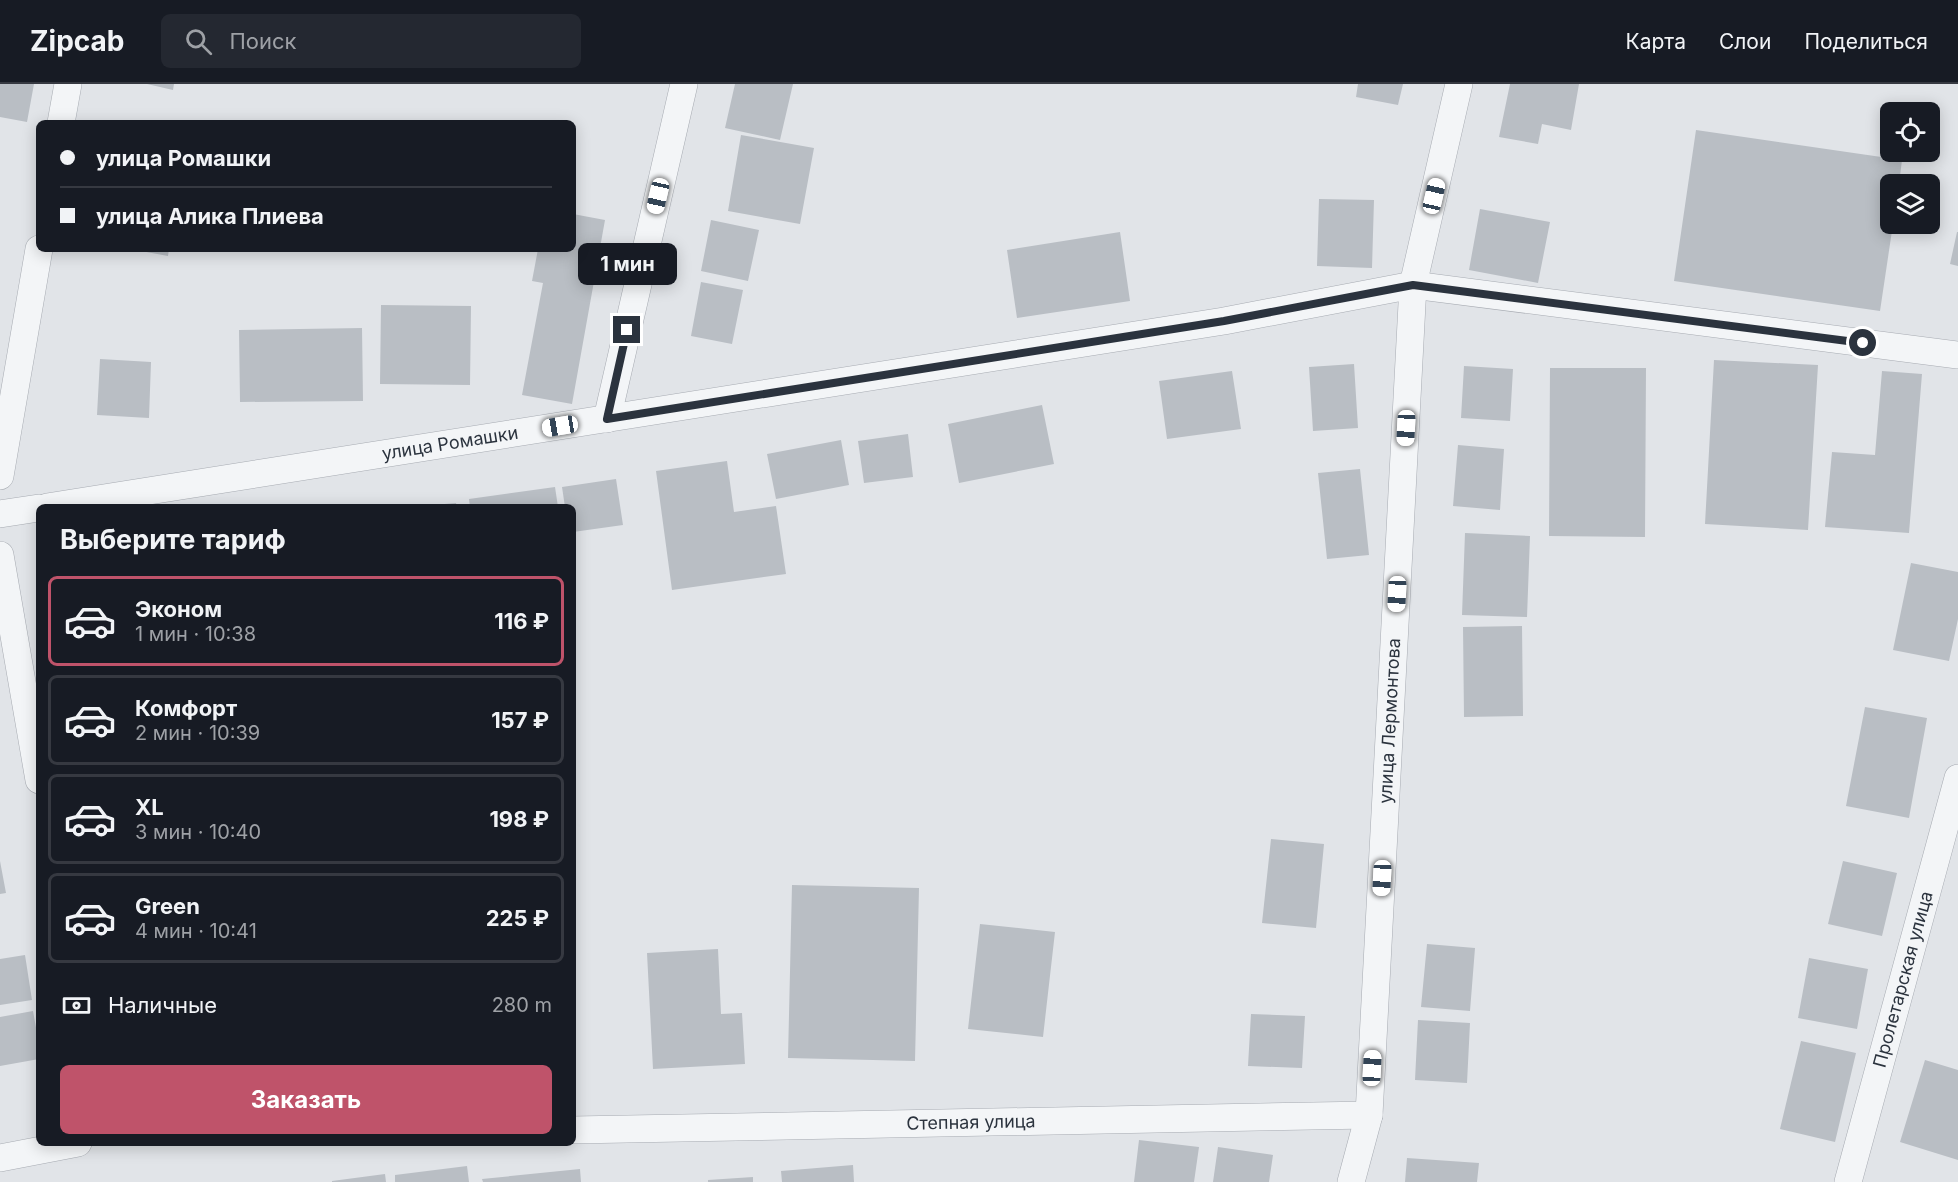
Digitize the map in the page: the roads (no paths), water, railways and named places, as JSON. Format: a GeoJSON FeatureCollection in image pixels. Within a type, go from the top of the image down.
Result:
{"type":"FeatureCollection","features":[{"type":"Feature","properties":{"kind":"street"},"geometry":{"type":"LineString","coordinates":[[62,120],[68,84]]}},
{"type":"Feature","properties":{"kind":"street"},"geometry":{"type":"LineString","coordinates":[[607,419],[684,84]]}},
{"type":"Feature","properties":{"kind":"street","name":"улица Лермонтова"},"geometry":{"type":"LineString","coordinates":[[1351,1182],[1369,1116],[1413,285],[1459,84]]}},
{"type":"Feature","properties":{"kind":"street"},"geometry":{"type":"LineString","coordinates":[[0,476],[38,252]]}},
{"type":"Feature","properties":{"kind":"street","name":"улица Ромашки"},"geometry":{"type":"LineString","coordinates":[[66,504],[1224,321],[1413,285],[1958,355]]}},
{"type":"Feature","properties":{"kind":"street"},"geometry":{"type":"LineString","coordinates":[[0,514],[36,508]]}},
{"type":"Feature","properties":{"kind":"street"},"geometry":{"type":"LineString","coordinates":[[0,555],[36,763]]}},
{"type":"Feature","properties":{"kind":"street","name":"Пролетарская улица"},"geometry":{"type":"LineString","coordinates":[[1848,1182],[1958,778]]}},
{"type":"Feature","properties":{"kind":"street","name":"Степная улица"},"geometry":{"type":"LineString","coordinates":[[576,1130],[1369,1116]]}},
{"type":"Feature","properties":{"kind":"street"},"geometry":{"type":"LineString","coordinates":[[0,1158],[62,1146]]}}]}
